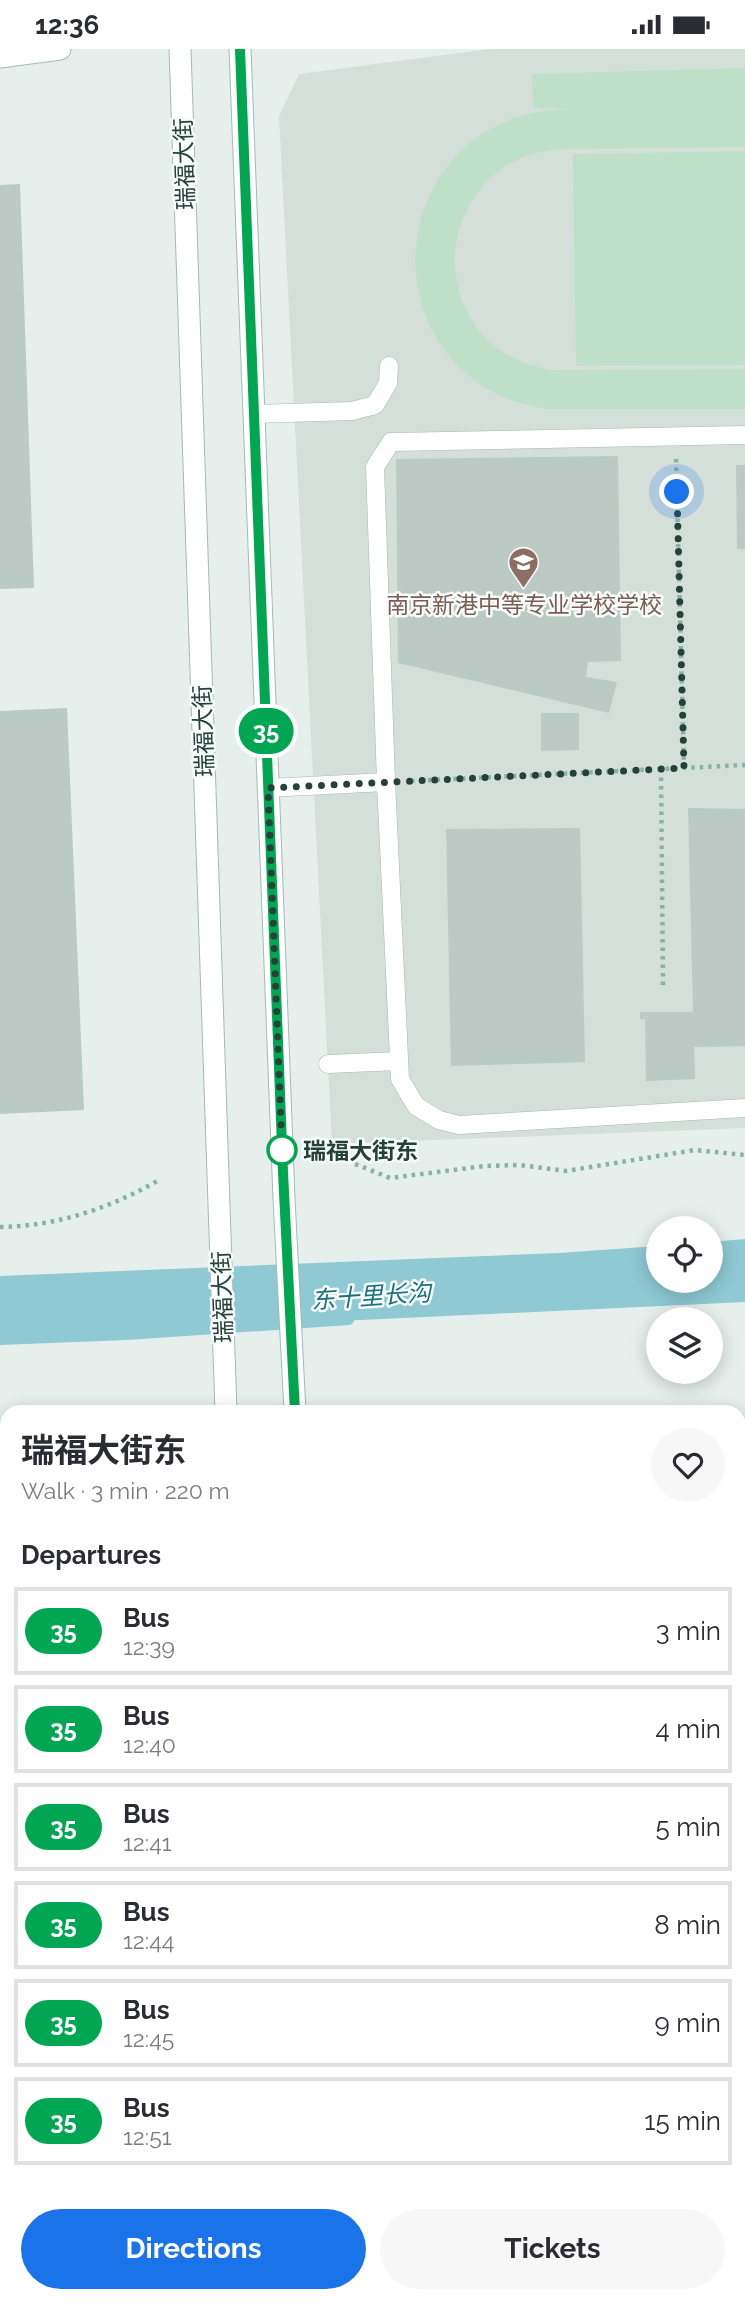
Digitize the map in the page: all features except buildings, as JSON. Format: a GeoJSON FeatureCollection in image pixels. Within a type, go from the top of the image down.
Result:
{"type":"FeatureCollection","features":[{"type":"Feature","properties":{"kind":"street"},"geometry":{"type":"LineString","coordinates":[[0,57],[60,49]]}},
{"type":"Feature","properties":{"kind":"street","name":"瑞福大街"},"geometry":{"type":"LineString","coordinates":[[180,49],[226,1405]]}},
{"type":"Feature","properties":{"kind":"street"},"geometry":{"type":"LineString","coordinates":[[240,49],[284,1199],[295,1405]]}},
{"type":"Feature","properties":{"kind":"lane"},"geometry":{"type":"LineString","coordinates":[[254,414],[352,411],[375,405],[388,383],[389,366]]}},
{"type":"Feature","properties":{"kind":"lane"},"geometry":{"type":"LineString","coordinates":[[745,435],[391,442],[375,467],[400,1079],[416,1106],[439,1119],[459,1125],[745,1108]]}},
{"type":"Feature","properties":{"kind":"lane"},"geometry":{"type":"LineString","coordinates":[[268,788],[386,782]]}},
{"type":"Feature","properties":{"kind":"lane"},"geometry":{"type":"LineString","coordinates":[[328,1064],[399,1061]]}},
{"type":"Feature","properties":{"kind":"path"},"geometry":{"type":"LineString","coordinates":[[675,437],[684,768]]}},
{"type":"Feature","properties":{"kind":"path"},"geometry":{"type":"LineString","coordinates":[[386,782],[745,765]]}},
{"type":"Feature","properties":{"kind":"path"},"geometry":{"type":"LineString","coordinates":[[661,769],[663,989]]}},
{"type":"Feature","properties":{"kind":"path"},"geometry":{"type":"LineString","coordinates":[[355,1164],[390,1178],[508,1165],[566,1171],[695,1150],[745,1155]]}},
{"type":"Feature","properties":{"kind":"path"},"geometry":{"type":"LineString","coordinates":[[0,1227],[57,1222],[93,1212],[128,1198],[161,1179]]}},
{"type":"Feature","properties":{"kind":"shaded area","name":"南京新港中等专业学校学校"},"geometry":{"type":"Polygon","coordinates":[[[490,49],[745,49],[745,1128],[332,1144],[279,116],[299,74],[490,49]]]}},
{"type":"Feature","properties":{"kind":"green space"},"geometry":{"type":"Polygon","coordinates":[[[745,68],[745,147],[568,149],[526,156],[492,177],[468,208],[455,249],[455,270],[466,310],[492,344],[510,356],[550,370],[745,369],[745,409],[547,409],[509,399],[474,380],[444,350],[425,314],[416,275],[418,235],[429,197],[449,164],[479,136],[517,117],[536,112],[570,109],[533,108],[532,74],[745,68]]]}},
{"type":"Feature","properties":{"kind":"green space"},"geometry":{"type":"Polygon","coordinates":[[[745,151],[745,365],[576,366],[573,154],[745,151]]]}},
{"type":"Feature","properties":{"kind":"water"},"geometry":{"type":"Polygon","coordinates":[[[745,1239],[745,1302],[0,1337],[0,1276],[559,1253],[646,1247],[646,1293],[723,1293],[723,1241],[745,1239]]]}},
{"type":"Feature","properties":{"kind":"waterway","name":"东十里长沟"},"geometry":{"type":"LineString","coordinates":[[0,1340],[126,1335],[349,1320]]}},
{"type":"Feature","properties":{"kind":"bus line","name":"35"},"geometry":{"type":"LineString","coordinates":[[240,49],[283,1172],[295,1405]]}},
{"type":"Feature","properties":{"kind":"place","name":"南京新港中等专业学校学校"},"geometry":{"type":"Point","coordinates":[524,590]}},
{"type":"Feature","properties":{"kind":"place","name":"瑞福大街东"},"geometry":{"type":"Point","coordinates":[282,1150]}},
{"type":"Feature","properties":{"kind":"route"},"geometry":{"type":"LineString","coordinates":[[282,1150],[268,788],[684,768],[677,492]]}}]}
